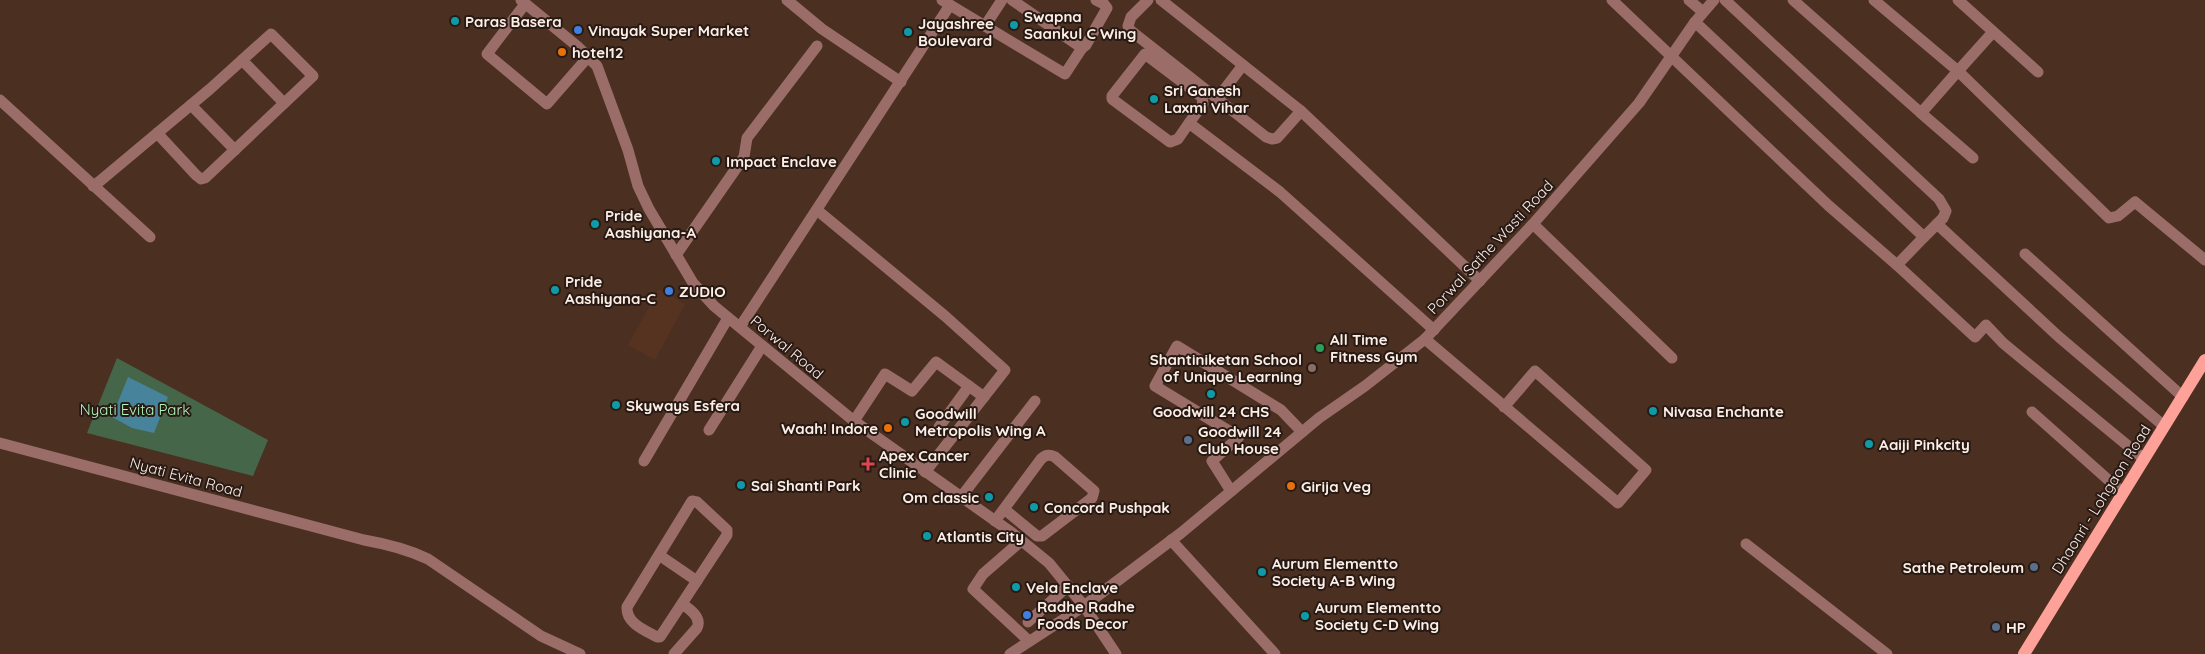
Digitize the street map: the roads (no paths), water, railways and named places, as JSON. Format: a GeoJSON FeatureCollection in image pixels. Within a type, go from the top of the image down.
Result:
{"type":"FeatureCollection","features":[{"type":"Feature","properties":{"kind":"main road","name":"Dhaonri - Lohgaon Road"},"geometry":{"type":"LineString","coordinates":[[2024,654],[2205,360]]}},
{"type":"Feature","properties":{"kind":"street"},"geometry":{"type":"LineString","coordinates":[[787,0],[822,29],[901,82]]}},
{"type":"Feature","properties":{"kind":"street"},"geometry":{"type":"LineString","coordinates":[[985,26],[1002,0]]}},
{"type":"Feature","properties":{"kind":"street"},"geometry":{"type":"LineString","coordinates":[[1012,0],[1082,48]]}},
{"type":"Feature","properties":{"kind":"street"},"geometry":{"type":"LineString","coordinates":[[740,327],[901,82],[946,2],[964,5],[985,26],[1066,74],[1105,14],[1107,8],[1096,0]]}},
{"type":"Feature","properties":{"kind":"street"},"geometry":{"type":"LineString","coordinates":[[1148,0],[1129,20],[1128,26],[1130,30],[1266,138],[1277,138],[1301,111]]}},
{"type":"Feature","properties":{"kind":"street"},"geometry":{"type":"LineString","coordinates":[[1161,0],[1301,111],[1480,280]]}},
{"type":"Feature","properties":{"kind":"street"},"geometry":{"type":"LineString","coordinates":[[1612,0],[1829,206],[1975,338],[1986,326],[2144,459]]}},
{"type":"Feature","properties":{"kind":"street"},"geometry":{"type":"LineString","coordinates":[[1689,0],[1703,12]]}},
{"type":"Feature","properties":{"kind":"street","name":"Porwal Sathe Wasti Road"},"geometry":{"type":"LineString","coordinates":[[1010,654],[1084,606],[1172,540],[1302,432],[1425,339],[1533,224],[1639,103],[1695,22],[1714,0]]}},
{"type":"Feature","properties":{"kind":"street"},"geometry":{"type":"LineString","coordinates":[[1725,0],[1939,199],[1946,211],[1943,218],[1897,266]]}},
{"type":"Feature","properties":{"kind":"street"},"geometry":{"type":"LineString","coordinates":[[1793,0],[1973,158]]}},
{"type":"Feature","properties":{"kind":"street"},"geometry":{"type":"LineString","coordinates":[[1874,0],[1958,71],[2109,218],[2118,216],[2135,202],[2205,260]]}},
{"type":"Feature","properties":{"kind":"street"},"geometry":{"type":"LineString","coordinates":[[1958,0],[2038,72]]}},
{"type":"Feature","properties":{"kind":"street"},"geometry":{"type":"LineString","coordinates":[[527,3],[487,54],[547,104],[588,56]]}},
{"type":"Feature","properties":{"kind":"street","name":"Porwal Road"},"geometry":{"type":"LineString","coordinates":[[527,3],[597,66],[628,150],[638,186],[693,283],[728,318],[854,421],[995,521],[1049,563],[1084,606],[1116,654]]}},
{"type":"Feature","properties":{"kind":"street"},"geometry":{"type":"LineString","coordinates":[[1695,22],[1924,237]]}},
{"type":"Feature","properties":{"kind":"street"},"geometry":{"type":"LineString","coordinates":[[1920,113],[1993,32]]}},
{"type":"Feature","properties":{"kind":"street"},"geometry":{"type":"LineString","coordinates":[[93,186],[157,133],[191,105],[271,34],[313,76],[205,178],[201,179],[157,133]]}},
{"type":"Feature","properties":{"kind":"street"},"geometry":{"type":"LineString","coordinates":[[676,255],[744,157],[747,138],[817,46]]}},
{"type":"Feature","properties":{"kind":"street"},"geometry":{"type":"LineString","coordinates":[[1145,54],[1202,97],[1203,104],[1189,123],[1178,139],[1170,142],[1112,99],[1112,96],[1145,54]]}},
{"type":"Feature","properties":{"kind":"street"},"geometry":{"type":"LineString","coordinates":[[242,60],[284,103]]}},
{"type":"Feature","properties":{"kind":"street"},"geometry":{"type":"LineString","coordinates":[[1217,99],[1243,65]]}},
{"type":"Feature","properties":{"kind":"street"},"geometry":{"type":"LineString","coordinates":[[0,100],[150,238]]}},
{"type":"Feature","properties":{"kind":"street"},"geometry":{"type":"LineString","coordinates":[[191,105],[235,150]]}},
{"type":"Feature","properties":{"kind":"street"},"geometry":{"type":"LineString","coordinates":[[1189,123],[1280,192],[1434,330]]}},
{"type":"Feature","properties":{"kind":"street"},"geometry":{"type":"LineString","coordinates":[[816,210],[945,316],[1005,370],[925,472]]}},
{"type":"Feature","properties":{"kind":"street"},"geometry":{"type":"LineString","coordinates":[[1533,224],[1672,358]]}},
{"type":"Feature","properties":{"kind":"street"},"geometry":{"type":"LineString","coordinates":[[1937,224],[2066,343],[2164,426]]}},
{"type":"Feature","properties":{"kind":"street"},"geometry":{"type":"LineString","coordinates":[[2025,254],[2183,397]]}},
{"type":"Feature","properties":{"kind":"street"},"geometry":{"type":"LineString","coordinates":[[644,461],[728,318]]}},
{"type":"Feature","properties":{"kind":"street"},"geometry":{"type":"LineString","coordinates":[[1425,339],[1504,406],[1618,502],[1646,470],[1535,371],[1504,406]]}},
{"type":"Feature","properties":{"kind":"street"},"geometry":{"type":"LineString","coordinates":[[709,430],[762,346]]}},
{"type":"Feature","properties":{"kind":"street"},"geometry":{"type":"LineString","coordinates":[[1231,491],[1212,461],[1239,437],[1155,386],[1178,346],[1281,410],[1302,432]]}},
{"type":"Feature","properties":{"kind":"street"},"geometry":{"type":"LineString","coordinates":[[854,421],[886,374],[912,391],[936,362],[984,397]]}},
{"type":"Feature","properties":{"kind":"street"},"geometry":{"type":"LineString","coordinates":[[939,427],[969,386]]}},
{"type":"Feature","properties":{"kind":"street"},"geometry":{"type":"LineString","coordinates":[[961,497],[1036,402]]}},
{"type":"Feature","properties":{"kind":"street"},"geometry":{"type":"LineString","coordinates":[[2032,412],[2123,493]]}},
{"type":"Feature","properties":{"kind":"street","name":"Nyati Evita Road"},"geometry":{"type":"LineString","coordinates":[[0,443],[364,540],[392,545],[428,559],[541,636],[580,654]]}},
{"type":"Feature","properties":{"kind":"street"},"geometry":{"type":"LineString","coordinates":[[995,521],[1004,509],[1044,456],[1054,457],[1094,491],[1092,498],[1042,536],[1037,536],[1004,509]]}},
{"type":"Feature","properties":{"kind":"street"},"geometry":{"type":"LineString","coordinates":[[692,501],[697,502],[727,530],[726,535],[697,581],[660,637],[637,626],[627,614],[627,607],[692,501]]}},
{"type":"Feature","properties":{"kind":"street"},"geometry":{"type":"LineString","coordinates":[[1172,540],[1275,654]]}},
{"type":"Feature","properties":{"kind":"street"},"geometry":{"type":"LineString","coordinates":[[1021,541],[983,574],[973,589],[1029,642]]}},
{"type":"Feature","properties":{"kind":"street"},"geometry":{"type":"LineString","coordinates":[[1746,544],[1887,654]]}},
{"type":"Feature","properties":{"kind":"street"},"geometry":{"type":"LineString","coordinates":[[659,555],[697,581]]}},
{"type":"Feature","properties":{"kind":"street"},"geometry":{"type":"LineString","coordinates":[[1028,622],[1068,586]]}},
{"type":"Feature","properties":{"kind":"street"},"geometry":{"type":"LineString","coordinates":[[674,654],[697,628],[699,623],[698,619],[682,604]]}},
{"type":"Feature","properties":{"kind":"water"},"geometry":{"type":"Polygon","coordinates":[[[128,377],[168,397],[154,433],[132,428],[112,417],[128,377]]]}},
{"type":"Feature","properties":{"kind":"place","name":"Paras Basera"},"geometry":{"type":"Point","coordinates":[455,21]}},
{"type":"Feature","properties":{"kind":"place","name":"Swapna Saankul C Wing"},"geometry":{"type":"Point","coordinates":[1014,25]}},
{"type":"Feature","properties":{"kind":"place","name":"Vinayak Super Market"},"geometry":{"type":"Point","coordinates":[578,30]}},
{"type":"Feature","properties":{"kind":"place","name":"Jayashree Boulevard"},"geometry":{"type":"Point","coordinates":[908,32]}},
{"type":"Feature","properties":{"kind":"place","name":"hotel12"},"geometry":{"type":"Point","coordinates":[562,52]}},
{"type":"Feature","properties":{"kind":"place","name":"Sri Ganesh Laxmi Vihar"},"geometry":{"type":"Point","coordinates":[1154,99]}},
{"type":"Feature","properties":{"kind":"place","name":"Impact Enclave"},"geometry":{"type":"Point","coordinates":[716,161]}},
{"type":"Feature","properties":{"kind":"place","name":"Pride Aashiyana-A"},"geometry":{"type":"Point","coordinates":[595,224]}},
{"type":"Feature","properties":{"kind":"place","name":"Pride Aashiyana-C"},"geometry":{"type":"Point","coordinates":[555,290]}},
{"type":"Feature","properties":{"kind":"place","name":"ZUDIO"},"geometry":{"type":"Point","coordinates":[669,291]}},
{"type":"Feature","properties":{"kind":"place","name":"All Time Fitness Gym"},"geometry":{"type":"Point","coordinates":[1320,348]}},
{"type":"Feature","properties":{"kind":"place","name":"Shantiniketan School of Unique Learning"},"geometry":{"type":"Point","coordinates":[1312,368]}},
{"type":"Feature","properties":{"kind":"place","name":"Goodwill 24 CHS"},"geometry":{"type":"Point","coordinates":[1211,394]}},
{"type":"Feature","properties":{"kind":"place","name":"Skyways Esfera"},"geometry":{"type":"Point","coordinates":[616,405]}},
{"type":"Feature","properties":{"kind":"place","name":"Nivasa Enchante"},"geometry":{"type":"Point","coordinates":[1653,411]}},
{"type":"Feature","properties":{"kind":"place","name":"Goodwill Metropolis Wing A"},"geometry":{"type":"Point","coordinates":[905,422]}},
{"type":"Feature","properties":{"kind":"place","name":"Waah! Indore"},"geometry":{"type":"Point","coordinates":[888,428]}},
{"type":"Feature","properties":{"kind":"place","name":"Goodwill 24 Club House"},"geometry":{"type":"Point","coordinates":[1188,440]}},
{"type":"Feature","properties":{"kind":"place","name":"Aaiji Pinkcity"},"geometry":{"type":"Point","coordinates":[1869,444]}},
{"type":"Feature","properties":{"kind":"place","name":"Apex Cancer Clinic"},"geometry":{"type":"Point","coordinates":[868,464]}},
{"type":"Feature","properties":{"kind":"place","name":"Sai Shanti Park"},"geometry":{"type":"Point","coordinates":[741,485]}},
{"type":"Feature","properties":{"kind":"place","name":"Girija Veg"},"geometry":{"type":"Point","coordinates":[1291,486]}},
{"type":"Feature","properties":{"kind":"place","name":"Om classic"},"geometry":{"type":"Point","coordinates":[989,497]}},
{"type":"Feature","properties":{"kind":"place","name":"Concord Pushpak"},"geometry":{"type":"Point","coordinates":[1034,507]}},
{"type":"Feature","properties":{"kind":"place","name":"Atlantis City"},"geometry":{"type":"Point","coordinates":[927,536]}},
{"type":"Feature","properties":{"kind":"place","name":"Sathe Petroleum"},"geometry":{"type":"Point","coordinates":[2034,567]}},
{"type":"Feature","properties":{"kind":"place","name":"Aurum Elementto Society A-B Wing"},"geometry":{"type":"Point","coordinates":[1262,572]}},
{"type":"Feature","properties":{"kind":"place","name":"Vela Enclave"},"geometry":{"type":"Point","coordinates":[1016,587]}},
{"type":"Feature","properties":{"kind":"place","name":"Radhe Radhe Foods Decor"},"geometry":{"type":"Point","coordinates":[1027,615]}},
{"type":"Feature","properties":{"kind":"place","name":"Aurum Elementto Society C-D Wing"},"geometry":{"type":"Point","coordinates":[1305,616]}},
{"type":"Feature","properties":{"kind":"place","name":"HP"},"geometry":{"type":"Point","coordinates":[1996,627]}},
{"type":"Feature","properties":{"kind":"park label","name":"Nyati Evita Park"},"geometry":{"type":"Point","coordinates":[135,409]}}]}
